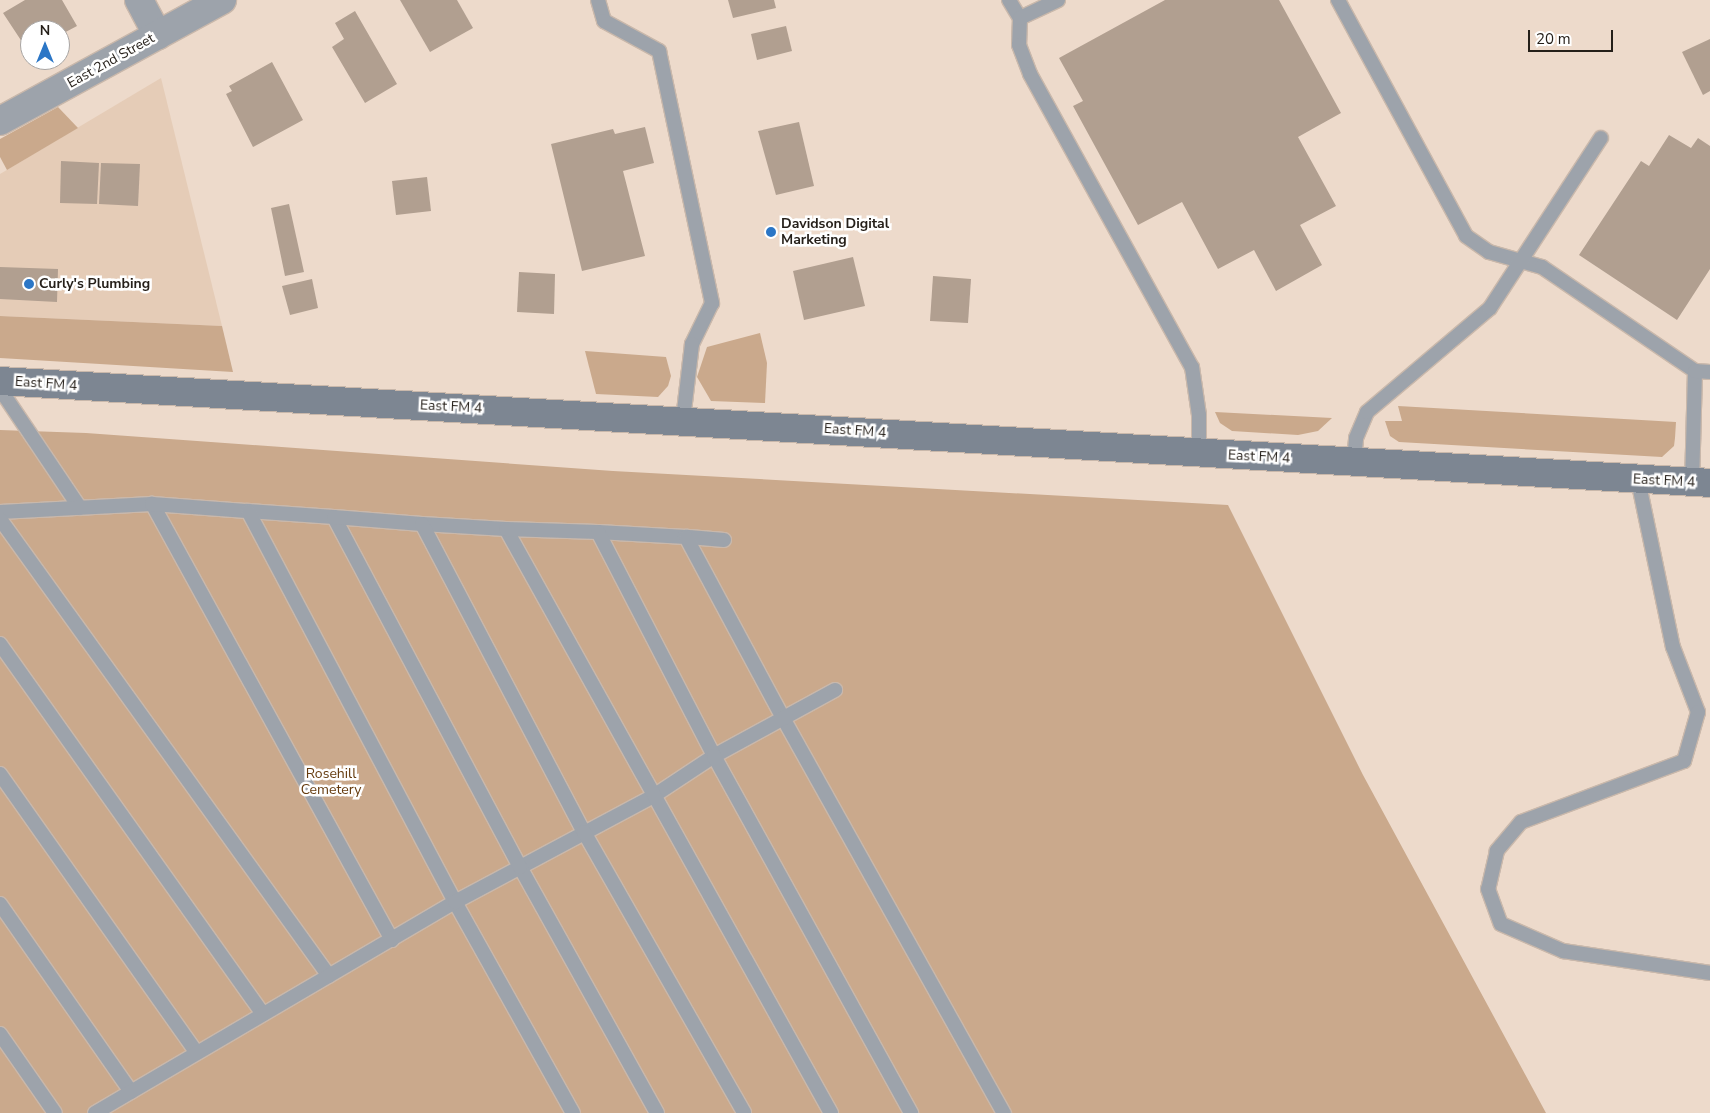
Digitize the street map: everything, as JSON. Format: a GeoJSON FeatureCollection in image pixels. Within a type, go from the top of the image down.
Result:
{"type":"FeatureCollection","features":[{"type":"Feature","properties":{"kind":"main road","name":"East FM 4"},"geometry":{"type":"LineString","coordinates":[[0,381],[683,420],[1701,483]]}},
{"type":"Feature","properties":{"kind":"street"},"geometry":{"type":"LineString","coordinates":[[139,0],[158,35]]}},
{"type":"Feature","properties":{"kind":"street","name":"East 2nd Street"},"geometry":{"type":"LineString","coordinates":[[0,121],[222,0]]}},
{"type":"Feature","properties":{"kind":"lane"},"geometry":{"type":"LineString","coordinates":[[598,0],[604,21],[659,51],[712,303],[692,344],[683,420]]}},
{"type":"Feature","properties":{"kind":"lane"},"geometry":{"type":"LineString","coordinates":[[1009,0],[1020,18],[1019,45],[1030,74],[1192,367],[1199,415],[1199,453]]}},
{"type":"Feature","properties":{"kind":"lane"},"geometry":{"type":"LineString","coordinates":[[1020,18],[1058,0]]}},
{"type":"Feature","properties":{"kind":"lane"},"geometry":{"type":"LineString","coordinates":[[1338,0],[1466,236],[1490,252],[1519,262],[1542,267],[1695,371],[1710,372]]}},
{"type":"Feature","properties":{"kind":"lane"},"geometry":{"type":"LineString","coordinates":[[1354,462],[1356,438],[1367,412],[1490,308],[1601,138]]}},
{"type":"Feature","properties":{"kind":"lane"},"geometry":{"type":"LineString","coordinates":[[1695,371],[1701,483]]}},
{"type":"Feature","properties":{"kind":"lane"},"geometry":{"type":"LineString","coordinates":[[0,389],[80,508]]}},
{"type":"Feature","properties":{"kind":"lane"},"geometry":{"type":"LineString","coordinates":[[1638,480],[1672,647],[1698,712],[1684,760],[1522,822],[1498,851],[1488,889],[1501,924],[1563,951],[1710,974]]}},
{"type":"Feature","properties":{"kind":"lane"},"geometry":{"type":"LineString","coordinates":[[152,504],[392,940]]}},
{"type":"Feature","properties":{"kind":"lane"},"geometry":{"type":"LineString","coordinates":[[0,512],[152,504],[422,524],[724,540]]}},
{"type":"Feature","properties":{"kind":"lane"},"geometry":{"type":"LineString","coordinates":[[248,511],[455,902],[573,1113]]}},
{"type":"Feature","properties":{"kind":"lane"},"geometry":{"type":"LineString","coordinates":[[334,517],[520,867],[657,1113]]}},
{"type":"Feature","properties":{"kind":"lane"},"geometry":{"type":"LineString","coordinates":[[0,519],[329,976]]}},
{"type":"Feature","properties":{"kind":"lane"},"geometry":{"type":"LineString","coordinates":[[422,524],[584,832],[744,1113]]}},
{"type":"Feature","properties":{"kind":"lane"},"geometry":{"type":"LineString","coordinates":[[506,529],[831,1113]]}},
{"type":"Feature","properties":{"kind":"lane"},"geometry":{"type":"LineString","coordinates":[[598,532],[714,756],[911,1113]]}},
{"type":"Feature","properties":{"kind":"lane"},"geometry":{"type":"LineString","coordinates":[[686,537],[783,718],[1004,1113]]}},
{"type":"Feature","properties":{"kind":"lane"},"geometry":{"type":"LineString","coordinates":[[0,644],[263,1014]]}},
{"type":"Feature","properties":{"kind":"lane"},"geometry":{"type":"LineString","coordinates":[[95,1113],[196,1052],[455,902],[655,795],[714,756],[835,690]]}},
{"type":"Feature","properties":{"kind":"lane"},"geometry":{"type":"LineString","coordinates":[[0,774],[196,1052]]}},
{"type":"Feature","properties":{"kind":"lane"},"geometry":{"type":"LineString","coordinates":[[0,904],[131,1092]]}},
{"type":"Feature","properties":{"kind":"lane"},"geometry":{"type":"LineString","coordinates":[[0,1034],[55,1113]]}},
{"type":"Feature","properties":{"kind":"shaded area"},"geometry":{"type":"Polygon","coordinates":[[[161,78],[222,326],[0,316],[0,174],[161,78]]]}},
{"type":"Feature","properties":{"kind":"green space"},"geometry":{"type":"Polygon","coordinates":[[[58,107],[78,128],[7,170],[0,157],[0,139],[58,107]]]}},
{"type":"Feature","properties":{"kind":"green space"},"geometry":{"type":"Polygon","coordinates":[[[0,316],[222,326],[233,372],[0,358],[0,316]]]}},
{"type":"Feature","properties":{"kind":"green space"},"geometry":{"type":"Polygon","coordinates":[[[760,333],[767,363],[765,403],[711,401],[697,377],[707,347],[760,333]]]}},
{"type":"Feature","properties":{"kind":"green space"},"geometry":{"type":"Polygon","coordinates":[[[585,351],[666,357],[671,376],[668,386],[658,397],[596,394],[585,351]]]}},
{"type":"Feature","properties":{"kind":"green space"},"geometry":{"type":"Polygon","coordinates":[[[1398,406],[1676,422],[1674,446],[1662,457],[1399,442],[1390,436],[1385,421],[1402,421],[1398,406]]]}},
{"type":"Feature","properties":{"kind":"green space"},"geometry":{"type":"Polygon","coordinates":[[[1215,412],[1332,418],[1318,431],[1298,435],[1232,431],[1220,423],[1215,412]]]}},
{"type":"Feature","properties":{"kind":"green space","name":"Rosehill Cemetery"},"geometry":{"type":"Polygon","coordinates":[[[0,430],[86,433],[613,471],[1228,505],[1363,775],[1546,1113],[0,1113],[0,430]]]}},
{"type":"Feature","properties":{"kind":"building"},"geometry":{"type":"Polygon","coordinates":[[[25,0],[62,0],[77,26],[70,30],[70,20],[20,20],[20,39],[3,13],[25,0]]]}},
{"type":"Feature","properties":{"kind":"building"},"geometry":{"type":"Polygon","coordinates":[[[400,0],[457,0],[473,28],[430,52],[400,0]]]}},
{"type":"Feature","properties":{"kind":"building"},"geometry":{"type":"Polygon","coordinates":[[[728,0],[774,0],[776,8],[733,18],[728,0]]]}},
{"type":"Feature","properties":{"kind":"building"},"geometry":{"type":"Polygon","coordinates":[[[1165,0],[1279,0],[1341,113],[1298,137],[1336,206],[1300,225],[1322,265],[1276,291],[1254,250],[1218,269],[1182,202],[1138,225],[1073,106],[1083,101],[1059,58],[1165,0]]]}},
{"type":"Feature","properties":{"kind":"building"},"geometry":{"type":"Polygon","coordinates":[[[355,11],[397,84],[365,103],[332,47],[344,39],[335,23],[355,11]]]}},
{"type":"Feature","properties":{"kind":"building"},"geometry":{"type":"Polygon","coordinates":[[[786,26],[792,51],[757,60],[751,34],[786,26]]]}},
{"type":"Feature","properties":{"kind":"building"},"geometry":{"type":"Polygon","coordinates":[[[1710,39],[1710,91],[1703,95],[1682,52],[1710,39]]]}},
{"type":"Feature","properties":{"kind":"building"},"geometry":{"type":"Polygon","coordinates":[[[272,62],[303,120],[253,147],[226,94],[232,91],[229,86],[272,62]]]}},
{"type":"Feature","properties":{"kind":"building"},"geometry":{"type":"Polygon","coordinates":[[[799,122],[814,186],[776,195],[758,131],[799,122]]]}},
{"type":"Feature","properties":{"kind":"building"},"geometry":{"type":"Polygon","coordinates":[[[645,127],[654,163],[623,171],[645,256],[582,271],[551,144],[613,129],[615,134],[645,127]]]}},
{"type":"Feature","properties":{"kind":"building"},"geometry":{"type":"Polygon","coordinates":[[[1669,135],[1691,148],[1698,138],[1710,146],[1710,269],[1677,320],[1579,255],[1641,161],[1649,166],[1669,135]]]}},
{"type":"Feature","properties":{"kind":"building"},"geometry":{"type":"Polygon","coordinates":[[[61,161],[99,163],[97,204],[60,203],[61,161]]]}},
{"type":"Feature","properties":{"kind":"building"},"geometry":{"type":"Polygon","coordinates":[[[101,163],[140,164],[138,206],[99,204],[101,163]]]}},
{"type":"Feature","properties":{"kind":"building"},"geometry":{"type":"Polygon","coordinates":[[[427,177],[431,211],[396,215],[392,181],[427,177]]]}},
{"type":"Feature","properties":{"kind":"building"},"geometry":{"type":"Polygon","coordinates":[[[289,204],[304,272],[285,276],[271,208],[289,204]]]}},
{"type":"Feature","properties":{"kind":"building"},"geometry":{"type":"Polygon","coordinates":[[[853,257],[865,306],[804,320],[793,271],[853,257]]]}},
{"type":"Feature","properties":{"kind":"building","name":"Curly's Plumbing"},"geometry":{"type":"Polygon","coordinates":[[[0,267],[58,269],[57,302],[0,299],[0,267]]]}},
{"type":"Feature","properties":{"kind":"building"},"geometry":{"type":"Polygon","coordinates":[[[519,272],[555,274],[554,314],[517,312],[519,272]]]}},
{"type":"Feature","properties":{"kind":"building"},"geometry":{"type":"Polygon","coordinates":[[[933,276],[971,279],[968,323],[930,321],[933,276]]]}},
{"type":"Feature","properties":{"kind":"building"},"geometry":{"type":"Polygon","coordinates":[[[312,279],[318,308],[290,315],[282,286],[312,279]]]}},
{"type":"Feature","properties":{"kind":"place","name":"Davidson Digital Marketing"},"geometry":{"type":"Point","coordinates":[771,232]}},
{"type":"Feature","properties":{"kind":"place","name":"Curly's Plumbing"},"geometry":{"type":"Point","coordinates":[29,284]}}]}
